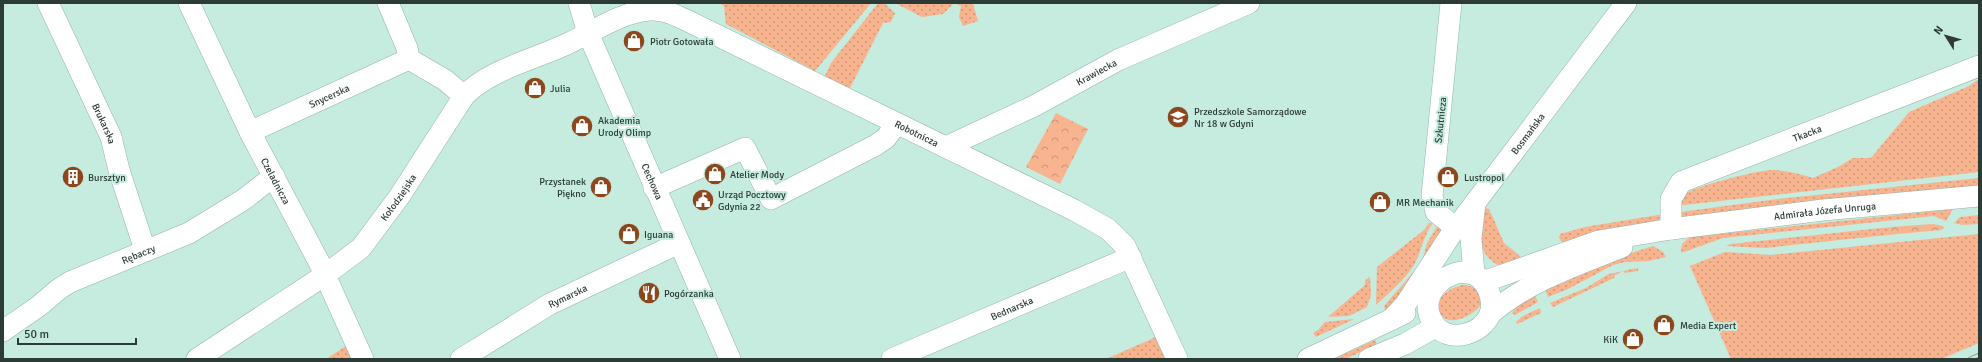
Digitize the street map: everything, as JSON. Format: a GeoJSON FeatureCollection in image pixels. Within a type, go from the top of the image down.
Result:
{"type":"FeatureCollection","features":[{"type":"Feature","properties":{"kind":"street","name":"Brukarska"},"geometry":{"type":"LineString","coordinates":[[48,3],[111,137],[121,176],[145,250]]}},
{"type":"Feature","properties":{"kind":"street","name":"Czeladnicza"},"geometry":{"type":"LineString","coordinates":[[189,3],[250,132],[325,275],[363,359]]}},
{"type":"Feature","properties":{"kind":"street"},"geometry":{"type":"LineString","coordinates":[[388,3],[407,48],[409,58],[445,80],[464,96]]}},
{"type":"Feature","properties":{"kind":"street","name":"Cechowa"},"geometry":{"type":"LineString","coordinates":[[579,3],[588,33],[654,188],[680,242],[730,359]]}},
{"type":"Feature","properties":{"kind":"street","name":"Krawiecka"},"geometry":{"type":"LineString","coordinates":[[946,147],[1034,106],[1118,60],[1249,3]]}},
{"type":"Feature","properties":{"kind":"street","name":"Szkutnicza"},"geometry":{"type":"LineString","coordinates":[[1451,3],[1432,196],[1436,212],[1459,224]]}},
{"type":"Feature","properties":{"kind":"street","name":"Bosmańska"},"geometry":{"type":"LineString","coordinates":[[1450,274],[1459,224],[1626,3]]}},
{"type":"Feature","properties":{"kind":"street","name":"Robotnicza"},"geometry":{"type":"LineString","coordinates":[[588,33],[629,14],[650,10],[664,10],[946,147],[1098,223],[1118,238],[1131,257],[1177,359]]}},
{"type":"Feature","properties":{"kind":"street","name":"Kołodziejska"},"geometry":{"type":"LineString","coordinates":[[197,359],[325,275],[361,248],[377,228],[426,157],[464,96],[486,79],[570,43],[588,33]]}},
{"type":"Feature","properties":{"kind":"street","name":"Snycerska"},"geometry":{"type":"LineString","coordinates":[[250,132],[409,58]]}},
{"type":"Feature","properties":{"kind":"street","name":"Tkacka"},"geometry":{"type":"LineString","coordinates":[[1671,229],[1671,199],[1681,182],[1979,66]]}},
{"type":"Feature","properties":{"kind":"street"},"geometry":{"type":"LineString","coordinates":[[654,188],[745,148],[771,198],[871,148],[886,138],[896,124]]}},
{"type":"Feature","properties":{"kind":"street","name":"Rębaczy"},"geometry":{"type":"LineString","coordinates":[[3,331],[70,282],[189,233],[243,200],[274,176]]}},
{"type":"Feature","properties":{"kind":"street","name":"Admirała Józefa Unruga"},"geometry":{"type":"LineString","coordinates":[[1479,278],[1599,241],[1671,229],[1822,210],[1979,196]]}},
{"type":"Feature","properties":{"kind":"street"},"geometry":{"type":"LineString","coordinates":[[1476,201],[1471,238],[1479,278],[1489,293],[1491,304],[1490,314],[1480,327],[1466,335],[1449,334],[1435,326],[1430,315],[1429,301],[1436,286],[1450,274],[1461,272],[1479,278]]}},
{"type":"Feature","properties":{"kind":"street"},"geometry":{"type":"LineString","coordinates":[[1392,319],[1405,305],[1459,224]]}},
{"type":"Feature","properties":{"kind":"street","name":"Admirała Józefa Unruga"},"geometry":{"type":"LineString","coordinates":[[1490,314],[1508,299],[1526,288],[1604,254],[1671,229]]}},
{"type":"Feature","properties":{"kind":"street","name":"Rymarska"},"geometry":{"type":"LineString","coordinates":[[461,359],[550,304],[680,242]]}},
{"type":"Feature","properties":{"kind":"street","name":"Bednarska"},"geometry":{"type":"LineString","coordinates":[[892,359],[1131,257]]}},
{"type":"Feature","properties":{"kind":"street"},"geometry":{"type":"LineString","coordinates":[[1308,359],[1429,301]]}},
{"type":"Feature","properties":{"kind":"street"},"geometry":{"type":"LineString","coordinates":[[1368,359],[1404,344],[1435,326]]}},
{"type":"Feature","properties":{"kind":"green space"},"geometry":{"type":"Polygon","coordinates":[[[720,3],[871,3],[815,71],[726,24],[724,6],[720,3]]]}},
{"type":"Feature","properties":{"kind":"green space"},"geometry":{"type":"Polygon","coordinates":[[[878,3],[884,3],[895,13],[891,22],[883,23],[850,88],[824,78],[831,63],[878,3]]]}},
{"type":"Feature","properties":{"kind":"green space"},"geometry":{"type":"Polygon","coordinates":[[[895,3],[954,3],[943,14],[922,17],[895,3]]]}},
{"type":"Feature","properties":{"kind":"green space"},"geometry":{"type":"Polygon","coordinates":[[[954,3],[975,3],[973,4],[978,21],[963,26],[959,17],[961,6],[954,3]]]}},
{"type":"Feature","properties":{"kind":"green space"},"geometry":{"type":"Polygon","coordinates":[[[1979,79],[1979,172],[1675,206],[1680,197],[1686,193],[1709,184],[1738,176],[1777,170],[1813,178],[1838,167],[1853,158],[1871,158],[1909,112],[1969,86],[1979,79]]]}},
{"type":"Feature","properties":{"kind":"green space"},"geometry":{"type":"Polygon","coordinates":[[[1056,113],[1088,129],[1060,184],[1026,167],[1056,113]]]}},
{"type":"Feature","properties":{"kind":"green space"},"geometry":{"type":"Polygon","coordinates":[[[1979,178],[1979,187],[1684,218],[1679,214],[1680,212],[1778,199],[1979,178]]]}},
{"type":"Feature","properties":{"kind":"green space"},"geometry":{"type":"Polygon","coordinates":[[[1486,208],[1489,209],[1504,243],[1520,256],[1522,261],[1502,267],[1494,263],[1483,250],[1479,234],[1482,216],[1486,208]]]}},
{"type":"Feature","properties":{"kind":"green space"},"geometry":{"type":"Polygon","coordinates":[[[1953,209],[1946,221],[1934,216],[1723,238],[1681,253],[1682,244],[1690,237],[1953,209]]]}},
{"type":"Feature","properties":{"kind":"green space"},"geometry":{"type":"Polygon","coordinates":[[[1664,214],[1657,222],[1568,244],[1561,241],[1559,238],[1560,234],[1585,227],[1664,214]]]}},
{"type":"Feature","properties":{"kind":"green space"},"geometry":{"type":"Polygon","coordinates":[[[1979,215],[1979,224],[1962,225],[1954,223],[1960,217],[1979,215]]]}},
{"type":"Feature","properties":{"kind":"green space"},"geometry":{"type":"Polygon","coordinates":[[[1429,223],[1433,223],[1427,232],[1413,266],[1398,284],[1376,305],[1377,267],[1424,230],[1429,223]]]}},
{"type":"Feature","properties":{"kind":"green space"},"geometry":{"type":"Polygon","coordinates":[[[1933,224],[1943,226],[1944,228],[1941,230],[1887,235],[1891,227],[1933,224]]]}},
{"type":"Feature","properties":{"kind":"green space"},"geometry":{"type":"Polygon","coordinates":[[[1438,225],[1441,227],[1442,237],[1386,313],[1384,306],[1422,262],[1427,243],[1438,225]]]}},
{"type":"Feature","properties":{"kind":"green space"},"geometry":{"type":"Polygon","coordinates":[[[1891,227],[1887,235],[1765,248],[1726,246],[1731,244],[1891,227]]]}},
{"type":"Feature","properties":{"kind":"green space"},"geometry":{"type":"Polygon","coordinates":[[[1979,234],[1979,343],[1941,359],[1731,359],[1690,266],[1725,252],[1771,255],[1979,234]]]}},
{"type":"Feature","properties":{"kind":"green space"},"geometry":{"type":"Polygon","coordinates":[[[1653,246],[1663,252],[1666,257],[1649,261],[1625,262],[1613,265],[1568,289],[1548,297],[1544,287],[1593,265],[1653,246]]]}},
{"type":"Feature","properties":{"kind":"green space"},"geometry":{"type":"Polygon","coordinates":[[[1638,268],[1638,271],[1625,273],[1623,271],[1638,268]]]}},
{"type":"Feature","properties":{"kind":"green space"},"geometry":{"type":"Polygon","coordinates":[[[1623,271],[1615,275],[1614,278],[1553,307],[1550,303],[1586,288],[1609,274],[1623,271]]]}},
{"type":"Feature","properties":{"kind":"green space"},"geometry":{"type":"Polygon","coordinates":[[[1370,277],[1371,295],[1367,307],[1349,316],[1328,317],[1365,285],[1365,280],[1370,277]]]}},
{"type":"Feature","properties":{"kind":"green space"},"geometry":{"type":"Polygon","coordinates":[[[1462,285],[1471,286],[1477,291],[1481,301],[1480,306],[1475,311],[1461,319],[1448,320],[1443,317],[1439,311],[1438,302],[1448,291],[1462,285]]]}},
{"type":"Feature","properties":{"kind":"green space"},"geometry":{"type":"Polygon","coordinates":[[[1534,293],[1538,302],[1515,315],[1512,313],[1520,301],[1534,293]]]}},
{"type":"Feature","properties":{"kind":"green space"},"geometry":{"type":"Polygon","coordinates":[[[1540,308],[1541,313],[1517,324],[1516,322],[1523,316],[1540,308]]]}},
{"type":"Feature","properties":{"kind":"green space"},"geometry":{"type":"Polygon","coordinates":[[[1354,319],[1316,337],[1313,333],[1325,322],[1354,319]]]}},
{"type":"Feature","properties":{"kind":"green space"},"geometry":{"type":"Polygon","coordinates":[[[1156,337],[1165,359],[1106,359],[1156,337]]]}},
{"type":"Feature","properties":{"kind":"green space"},"geometry":{"type":"Polygon","coordinates":[[[1375,340],[1377,345],[1345,359],[1334,359],[1375,340]]]}},
{"type":"Feature","properties":{"kind":"green space"},"geometry":{"type":"Polygon","coordinates":[[[349,344],[356,359],[326,359],[349,344]]]}},
{"type":"Feature","properties":{"kind":"railway"},"geometry":{"type":"LineString","coordinates":[[1970,359],[1979,355]]}},
{"type":"Feature","properties":{"kind":"place","name":"Piotr Gotowała"},"geometry":{"type":"Point","coordinates":[634,41]}},
{"type":"Feature","properties":{"kind":"place","name":"Julia"},"geometry":{"type":"Point","coordinates":[535,88]}},
{"type":"Feature","properties":{"kind":"place","name":"Przedszkole Samorządowe Nr 18 w Gdyni"},"geometry":{"type":"Point","coordinates":[1178,117]}},
{"type":"Feature","properties":{"kind":"place","name":"Akademia Urody Olimp"},"geometry":{"type":"Point","coordinates":[582,126]}},
{"type":"Feature","properties":{"kind":"place","name":"Atelier Mody"},"geometry":{"type":"Point","coordinates":[715,174]}},
{"type":"Feature","properties":{"kind":"place","name":"Bursztyn"},"geometry":{"type":"Point","coordinates":[73,177]}},
{"type":"Feature","properties":{"kind":"place","name":"Lustropol"},"geometry":{"type":"Point","coordinates":[1448,177]}},
{"type":"Feature","properties":{"kind":"place","name":"Przystanek Piękno"},"geometry":{"type":"Point","coordinates":[601,187]}},
{"type":"Feature","properties":{"kind":"place","name":"Urząd Pocztowy Gdynia 22"},"geometry":{"type":"Point","coordinates":[703,200]}},
{"type":"Feature","properties":{"kind":"place","name":"MR Mechanik"},"geometry":{"type":"Point","coordinates":[1380,202]}},
{"type":"Feature","properties":{"kind":"place","name":"Iguana"},"geometry":{"type":"Point","coordinates":[629,234]}},
{"type":"Feature","properties":{"kind":"place","name":"Pogórzanka"},"geometry":{"type":"Point","coordinates":[649,293]}},
{"type":"Feature","properties":{"kind":"place","name":"Media Expert"},"geometry":{"type":"Point","coordinates":[1664,325]}},
{"type":"Feature","properties":{"kind":"place","name":"KiK"},"geometry":{"type":"Point","coordinates":[1633,339]}}]}
